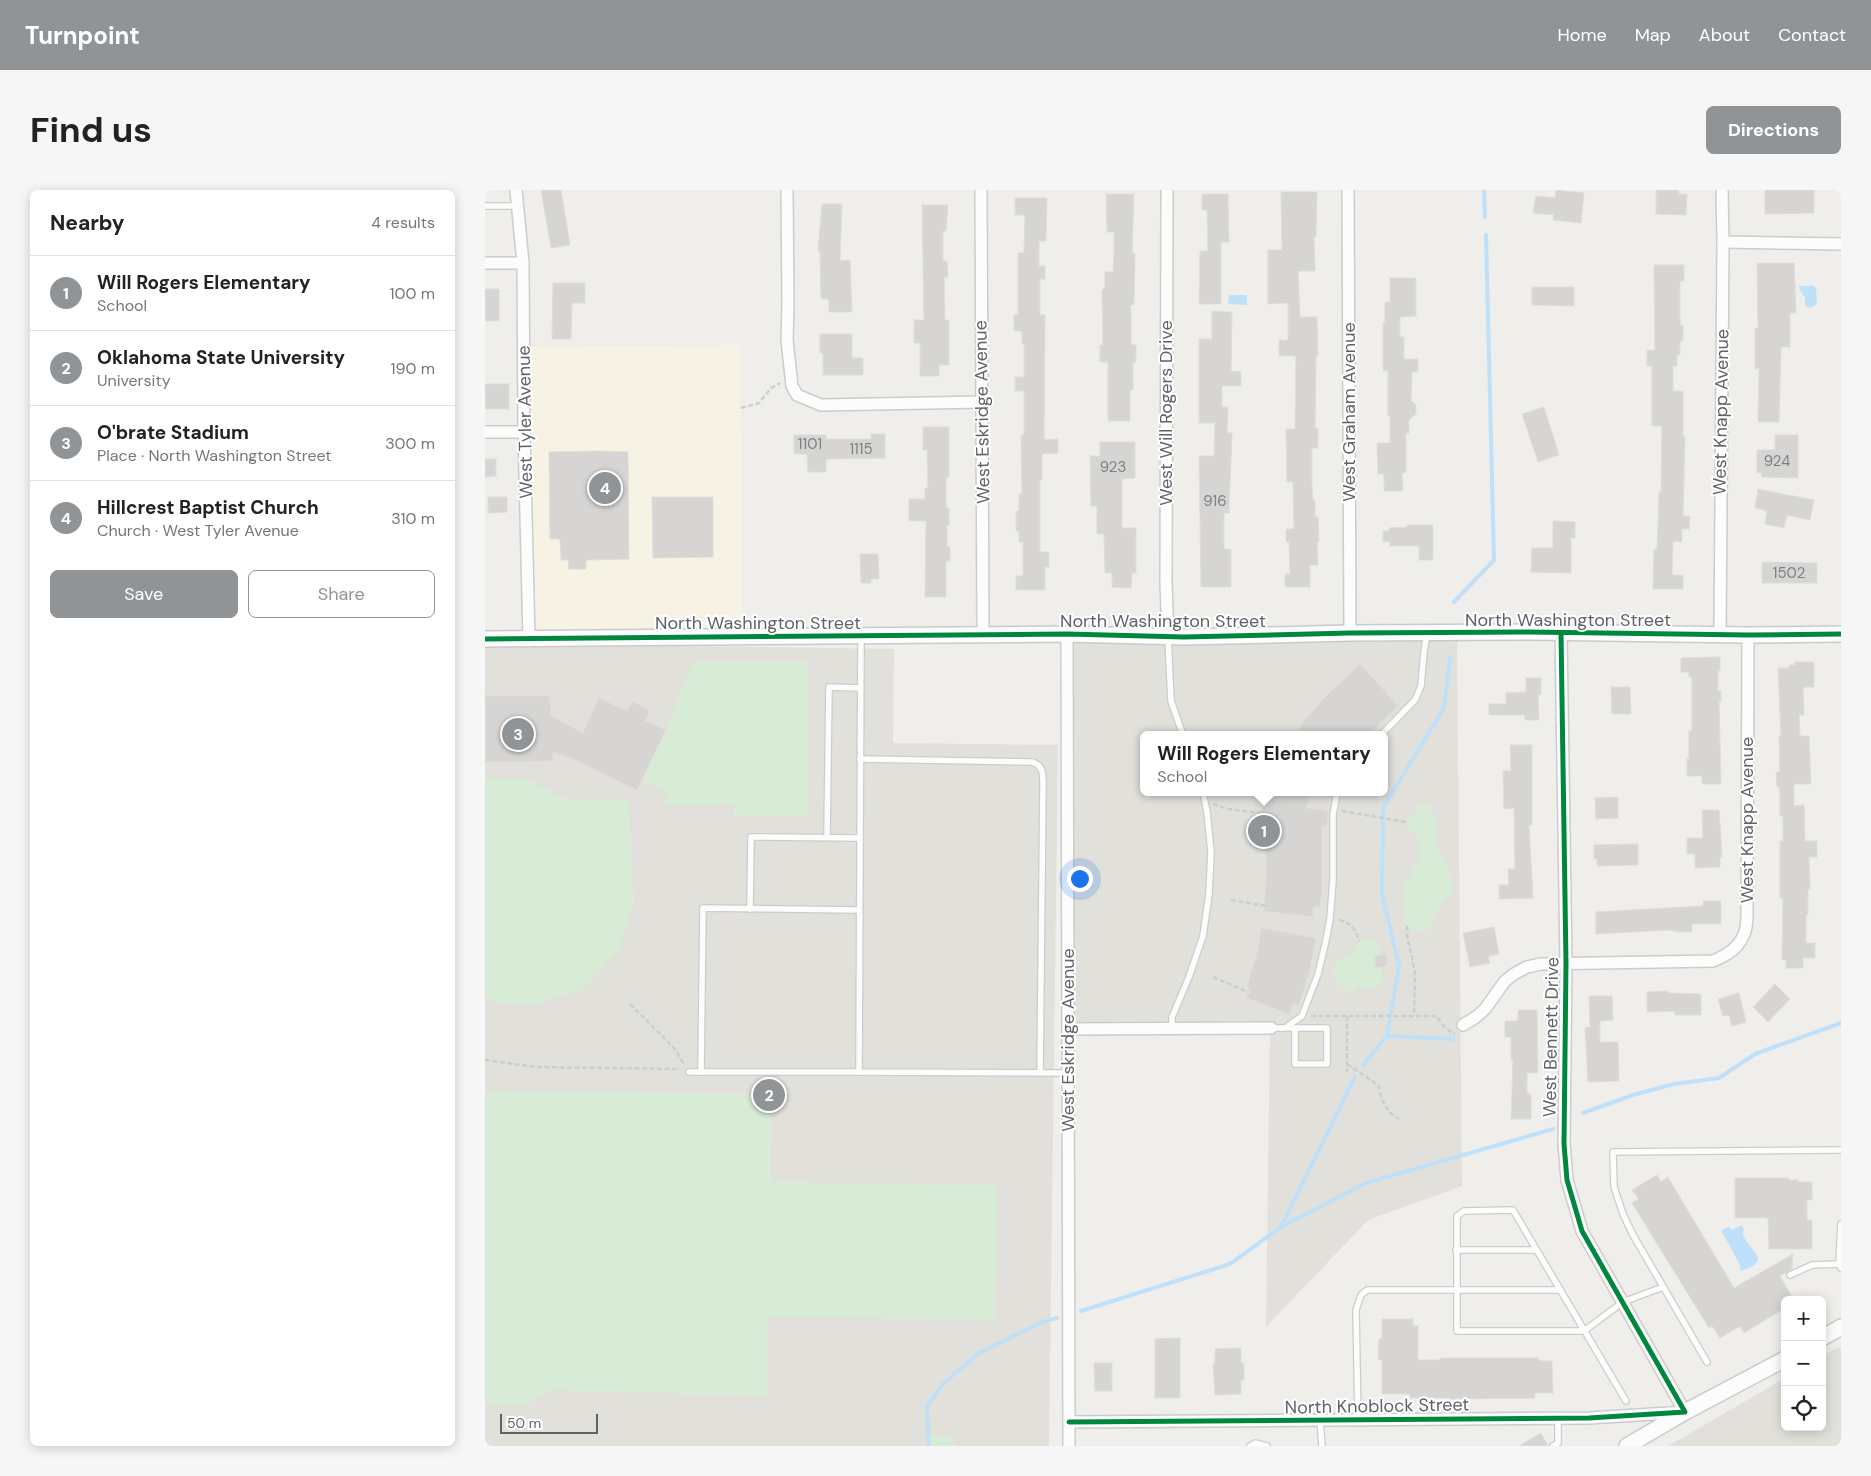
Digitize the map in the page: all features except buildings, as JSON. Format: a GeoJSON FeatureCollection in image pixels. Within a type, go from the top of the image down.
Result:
{"type":"FeatureCollection","features":[{"type":"Feature","properties":{"kind":"main road","name":"North Washington Street"},"geometry":{"type":"LineString","coordinates":[[485,639],[1067,634],[1169,636],[1350,633],[1561,633],[1748,636],[1841,634]]}},
{"type":"Feature","properties":{"kind":"main road"},"geometry":{"type":"LineString","coordinates":[[1826,1336],[1841,1327]]}},
{"type":"Feature","properties":{"kind":"main road"},"geometry":{"type":"LineString","coordinates":[[1627,1446],[1685,1412],[1781,1361]]}},
{"type":"Feature","properties":{"kind":"street","name":"West Tyler Avenue"},"geometry":{"type":"LineString","coordinates":[[516,190],[523,263],[524,432],[529,639]]}},
{"type":"Feature","properties":{"kind":"street"},"geometry":{"type":"LineString","coordinates":[[787,190],[787,340],[791,386],[797,396],[821,405],[983,402]]}},
{"type":"Feature","properties":{"kind":"street","name":"West Eskridge Avenue"},"geometry":{"type":"LineString","coordinates":[[981,190],[983,635]]}},
{"type":"Feature","properties":{"kind":"street","name":"West Will Rogers Drive"},"geometry":{"type":"LineString","coordinates":[[1167,190],[1166,583],[1169,636]]}},
{"type":"Feature","properties":{"kind":"street","name":"West Graham Avenue"},"geometry":{"type":"LineString","coordinates":[[1348,190],[1350,633]]}},
{"type":"Feature","properties":{"kind":"street","name":"West Knapp Avenue"},"geometry":{"type":"LineString","coordinates":[[1720,635],[1723,242],[1721,190]]}},
{"type":"Feature","properties":{"kind":"street"},"geometry":{"type":"LineString","coordinates":[[1723,242],[1841,244]]}},
{"type":"Feature","properties":{"kind":"street"},"geometry":{"type":"LineString","coordinates":[[485,263],[523,263]]}},
{"type":"Feature","properties":{"kind":"street"},"geometry":{"type":"LineString","coordinates":[[485,432],[524,432]]}},
{"type":"Feature","properties":{"kind":"street","name":"West Bennett Drive"},"geometry":{"type":"LineString","coordinates":[[1561,633],[1566,963],[1564,1144],[1567,1180],[1583,1231],[1685,1412]]}},
{"type":"Feature","properties":{"kind":"street","name":"West Eskridge Avenue"},"geometry":{"type":"LineString","coordinates":[[1067,634],[1069,1446]]}},
{"type":"Feature","properties":{"kind":"street","name":"West Knapp Avenue"},"geometry":{"type":"LineString","coordinates":[[1566,963],[1713,961],[1729,953],[1740,944],[1746,928],[1747,910],[1748,636]]}},
{"type":"Feature","properties":{"kind":"street"},"geometry":{"type":"LineString","coordinates":[[1463,1029],[1485,1010],[1505,982],[1514,974],[1527,967],[1541,964],[1566,963]]}},
{"type":"Feature","properties":{"kind":"street"},"geometry":{"type":"LineString","coordinates":[[1068,1029],[1172,1030],[1271,1028]]}},
{"type":"Feature","properties":{"kind":"street","name":"North Knoblock Street"},"geometry":{"type":"LineString","coordinates":[[1069,1422],[1589,1418],[1685,1412]]}},
{"type":"Feature","properties":{"kind":"lane"},"geometry":{"type":"LineString","coordinates":[[485,206],[518,206]]}},
{"type":"Feature","properties":{"kind":"lane"},"geometry":{"type":"LineString","coordinates":[[1385,731],[1415,700],[1421,686],[1427,633]]}},
{"type":"Feature","properties":{"kind":"lane"},"geometry":{"type":"LineString","coordinates":[[859,1072],[861,636]]}},
{"type":"Feature","properties":{"kind":"lane"},"geometry":{"type":"LineString","coordinates":[[1169,636],[1171,701],[1182,731]]}},
{"type":"Feature","properties":{"kind":"lane"},"geometry":{"type":"LineString","coordinates":[[827,838],[829,687],[861,688]]}},
{"type":"Feature","properties":{"kind":"lane"},"geometry":{"type":"LineString","coordinates":[[860,759],[1032,762],[1037,763],[1041,767],[1043,784],[1040,1073]]}},
{"type":"Feature","properties":{"kind":"lane"},"geometry":{"type":"LineString","coordinates":[[1172,1030],[1172,1017],[1189,977],[1203,936],[1209,894],[1211,852],[1204,796]]}},
{"type":"Feature","properties":{"kind":"lane"},"geometry":{"type":"LineString","coordinates":[[1285,1028],[1302,1016],[1319,974],[1329,919],[1333,880],[1332,840],[1336,796]]}},
{"type":"Feature","properties":{"kind":"lane"},"geometry":{"type":"LineString","coordinates":[[750,909],[751,837],[860,838]]}},
{"type":"Feature","properties":{"kind":"lane"},"geometry":{"type":"LineString","coordinates":[[701,1072],[703,908],[859,910]]}},
{"type":"Feature","properties":{"kind":"lane"},"geometry":{"type":"LineString","coordinates":[[1271,1028],[1295,1028],[1327,1028],[1327,1064],[1295,1064],[1295,1028]]}},
{"type":"Feature","properties":{"kind":"lane"},"geometry":{"type":"LineString","coordinates":[[689,1072],[1068,1073]]}},
{"type":"Feature","properties":{"kind":"lane"},"geometry":{"type":"LineString","coordinates":[[1707,1362],[1623,1214],[1614,1186],[1613,1152],[1841,1150]]}},
{"type":"Feature","properties":{"kind":"lane"},"geometry":{"type":"LineString","coordinates":[[1627,1401],[1584,1331],[1513,1210],[1464,1211],[1457,1216],[1457,1331],[1584,1331],[1623,1302],[1663,1287]]}},
{"type":"Feature","properties":{"kind":"lane"},"geometry":{"type":"LineString","coordinates":[[1790,1275],[1813,1265],[1840,1266],[1841,1224]]}},
{"type":"Feature","properties":{"kind":"lane"},"geometry":{"type":"LineString","coordinates":[[1456,1250],[1536,1250]]}},
{"type":"Feature","properties":{"kind":"lane"},"geometry":{"type":"LineString","coordinates":[[1358,1420],[1356,1310],[1361,1295],[1367,1290],[1560,1290]]}},
{"type":"Feature","properties":{"kind":"lane"},"geometry":{"type":"LineString","coordinates":[[1553,1446],[1557,1443],[1557,1418]]}},
{"type":"Feature","properties":{"kind":"lane"},"geometry":{"type":"LineString","coordinates":[[1320,1420],[1322,1446]]}},
{"type":"Feature","properties":{"kind":"lane"},"geometry":{"type":"LineString","coordinates":[[1250,1446],[1255,1443],[1267,1446]]}},
{"type":"Feature","properties":{"kind":"path"},"geometry":{"type":"LineString","coordinates":[[741,408],[759,403],[771,388],[791,378]]}},
{"type":"Feature","properties":{"kind":"path"},"geometry":{"type":"LineString","coordinates":[[1205,802],[1228,809],[1261,813]]}},
{"type":"Feature","properties":{"kind":"path"},"geometry":{"type":"LineString","coordinates":[[1334,810],[1406,822]]}},
{"type":"Feature","properties":{"kind":"path"},"geometry":{"type":"LineString","coordinates":[[1231,900],[1267,906]]}},
{"type":"Feature","properties":{"kind":"path"},"geometry":{"type":"LineString","coordinates":[[1329,919],[1344,921],[1351,925],[1359,941]]}},
{"type":"Feature","properties":{"kind":"path"},"geometry":{"type":"LineString","coordinates":[[1407,926],[1407,935],[1415,972],[1414,1016]]}},
{"type":"Feature","properties":{"kind":"path"},"geometry":{"type":"LineString","coordinates":[[1213,976],[1249,992]]}},
{"type":"Feature","properties":{"kind":"path"},"geometry":{"type":"LineString","coordinates":[[631,1004],[674,1048],[689,1072]]}},
{"type":"Feature","properties":{"kind":"path"},"geometry":{"type":"LineString","coordinates":[[1302,1016],[1436,1016],[1451,1033],[1456,1035],[1463,1029]]}},
{"type":"Feature","properties":{"kind":"path"},"geometry":{"type":"LineString","coordinates":[[1347,1016],[1347,1072]]}},
{"type":"Feature","properties":{"kind":"path"},"geometry":{"type":"LineString","coordinates":[[485,1060],[536,1067],[677,1068],[689,1072]]}},
{"type":"Feature","properties":{"kind":"path"},"geometry":{"type":"LineString","coordinates":[[1347,1064],[1378,1085],[1382,1100],[1389,1112],[1399,1119]]}},
{"type":"Feature","properties":{"kind":"shaded area"},"geometry":{"type":"Polygon","coordinates":[[[740,345],[743,636],[530,638],[527,347],[740,345]]]}},
{"type":"Feature","properties":{"kind":"shaded area"},"geometry":{"type":"Polygon","coordinates":[[[1068,635],[1457,635],[1462,1186],[1368,1220],[1266,1327],[1270,1026],[1069,1028],[1068,635]]]}},
{"type":"Feature","properties":{"kind":"shaded area"},"geometry":{"type":"Polygon","coordinates":[[[485,643],[894,649],[893,743],[1058,745],[1049,1446],[485,1446],[485,643]]]}},
{"type":"Feature","properties":{"kind":"shaded area"},"geometry":{"type":"Polygon","coordinates":[[[1841,1346],[1841,1446],[1668,1446],[1781,1380],[1781,1431],[1826,1431],[1826,1354],[1841,1346]]]}},
{"type":"Feature","properties":{"kind":"green space"},"geometry":{"type":"Polygon","coordinates":[[[693,662],[809,662],[808,816],[734,816],[734,805],[665,805],[667,792],[642,779],[666,730],[693,662]]]}},
{"type":"Feature","properties":{"kind":"green space"},"geometry":{"type":"Polygon","coordinates":[[[485,778],[526,779],[565,799],[629,800],[634,903],[619,950],[582,990],[529,1006],[485,1000],[485,778]]]}},
{"type":"Feature","properties":{"kind":"green space"},"geometry":{"type":"Polygon","coordinates":[[[1420,803],[1429,804],[1430,811],[1436,818],[1436,843],[1451,873],[1453,889],[1450,896],[1439,907],[1431,928],[1424,932],[1412,930],[1405,924],[1405,906],[1402,889],[1407,879],[1411,876],[1421,851],[1415,834],[1406,826],[1406,819],[1417,811],[1416,808],[1420,803]]]}},
{"type":"Feature","properties":{"kind":"green space"},"geometry":{"type":"Polygon","coordinates":[[[1370,938],[1376,941],[1377,944],[1383,983],[1371,988],[1358,985],[1354,991],[1349,993],[1338,982],[1333,967],[1339,959],[1351,955],[1360,941],[1370,938]]]}},
{"type":"Feature","properties":{"kind":"green space"},"geometry":{"type":"Polygon","coordinates":[[[485,1091],[771,1094],[770,1182],[997,1185],[995,1320],[768,1317],[767,1396],[550,1390],[525,1406],[485,1406],[485,1091]]]}},
{"type":"Feature","properties":{"kind":"green space"},"geometry":{"type":"Polygon","coordinates":[[[932,1435],[953,1436],[955,1446],[928,1446],[927,1441],[932,1435]]]}},
{"type":"Feature","properties":{"kind":"water"},"geometry":{"type":"Polygon","coordinates":[[[1799,286],[1814,286],[1816,288],[1817,304],[1810,308],[1805,305],[1805,297],[1802,294],[1803,292],[1800,291],[1799,286]]]}},
{"type":"Feature","properties":{"kind":"water"},"geometry":{"type":"Polygon","coordinates":[[[1229,295],[1246,295],[1247,305],[1228,304],[1229,295]]]}},
{"type":"Feature","properties":{"kind":"water"},"geometry":{"type":"Polygon","coordinates":[[[1742,1225],[1746,1241],[1758,1257],[1757,1262],[1741,1271],[1739,1263],[1721,1230],[1729,1227],[1732,1230],[1742,1225]]]}},
{"type":"Feature","properties":{"kind":"waterway"},"geometry":{"type":"LineString","coordinates":[[1484,190],[1485,217]]}},
{"type":"Feature","properties":{"kind":"waterway"},"geometry":{"type":"LineString","coordinates":[[1454,602],[1494,560],[1486,235]]}},
{"type":"Feature","properties":{"kind":"waterway"},"geometry":{"type":"LineString","coordinates":[[1387,1036],[1399,965],[1382,894],[1383,808],[1444,708],[1450,657]]}},
{"type":"Feature","properties":{"kind":"waterway"},"geometry":{"type":"LineString","coordinates":[[1583,1113],[1633,1095],[1674,1084],[1719,1078],[1755,1054],[1841,1023]]}},
{"type":"Feature","properties":{"kind":"waterway"},"geometry":{"type":"LineString","coordinates":[[1363,1065],[1387,1036],[1453,1039]]}},
{"type":"Feature","properties":{"kind":"waterway"},"geometry":{"type":"LineString","coordinates":[[1281,1227],[1355,1077]]}},
{"type":"Feature","properties":{"kind":"waterway"},"geometry":{"type":"LineString","coordinates":[[1081,1311],[1230,1264],[1281,1227],[1366,1183],[1553,1129]]}},
{"type":"Feature","properties":{"kind":"waterway"},"geometry":{"type":"LineString","coordinates":[[929,1446],[927,1406],[944,1383],[979,1353],[1042,1322],[1057,1318]]}},
{"type":"Feature","properties":{"kind":"cycle path"},"geometry":{"type":"LineString","coordinates":[[485,639],[1067,634],[1184,637],[1350,633],[1529,632],[1748,635],[1841,634]]}},
{"type":"Feature","properties":{"kind":"cycle path"},"geometry":{"type":"LineString","coordinates":[[1069,1422],[1589,1418],[1685,1412],[1582,1231],[1567,1180],[1564,1144],[1566,963],[1561,633]]}},
{"type":"Feature","properties":{"kind":"place","name":"Hillcrest Baptist Church"},"geometry":{"type":"Point","coordinates":[605,488]}},
{"type":"Feature","properties":{"kind":"place","name":"O'brate Stadium"},"geometry":{"type":"Point","coordinates":[518,734]}},
{"type":"Feature","properties":{"kind":"place","name":"Will Rogers Elementary"},"geometry":{"type":"Point","coordinates":[1264,831]}},
{"type":"Feature","properties":{"kind":"place","name":"Oklahoma State University"},"geometry":{"type":"Point","coordinates":[769,1095]}}]}
